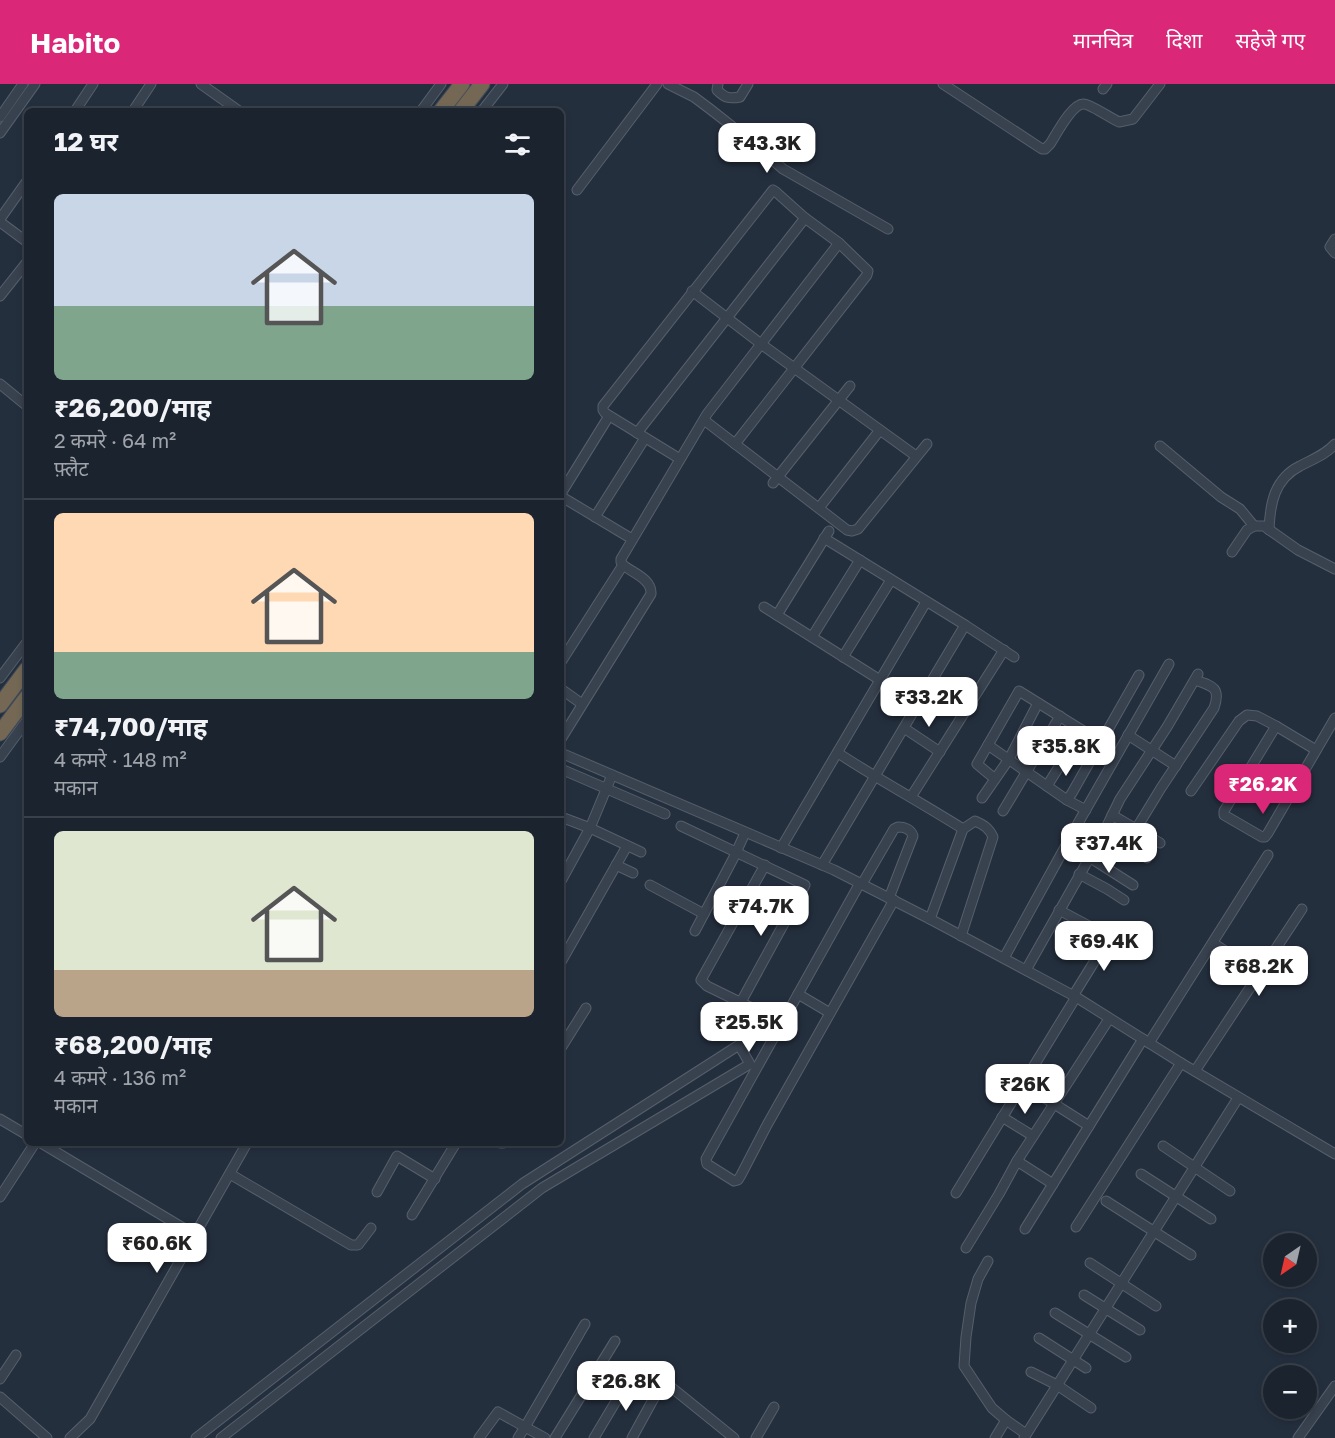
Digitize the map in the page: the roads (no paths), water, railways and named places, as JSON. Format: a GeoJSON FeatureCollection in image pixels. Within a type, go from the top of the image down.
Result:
{"type":"FeatureCollection","features":[{"type":"Feature","properties":{"kind":"highway"},"geometry":{"type":"LineString","coordinates":[[443,108],[462,84]]}},
{"type":"Feature","properties":{"kind":"highway"},"geometry":{"type":"LineString","coordinates":[[463,108],[482,84]]}},
{"type":"Feature","properties":{"kind":"highway"},"geometry":{"type":"LineString","coordinates":[[0,705],[24,673]]}},
{"type":"Feature","properties":{"kind":"highway"},"geometry":{"type":"LineString","coordinates":[[0,733],[24,701]]}},
{"type":"Feature","properties":{"kind":"street"},"geometry":{"type":"LineString","coordinates":[[0,117],[23,84]]}},
{"type":"Feature","properties":{"kind":"street"},"geometry":{"type":"LineString","coordinates":[[0,134],[35,84]]}},
{"type":"Feature","properties":{"kind":"street"},"geometry":{"type":"LineString","coordinates":[[77,108],[93,84]]}},
{"type":"Feature","properties":{"kind":"street"},"geometry":{"type":"LineString","coordinates":[[135,108],[151,84]]}},
{"type":"Feature","properties":{"kind":"street"},"geometry":{"type":"LineString","coordinates":[[201,84],[235,108]]}},
{"type":"Feature","properties":{"kind":"street"},"geometry":{"type":"LineString","coordinates":[[423,108],[441,84]]}},
{"type":"Feature","properties":{"kind":"street"},"geometry":{"type":"LineString","coordinates":[[484,108],[503,84]]}},
{"type":"Feature","properties":{"kind":"street"},"geometry":{"type":"LineString","coordinates":[[577,190],[657,84]]}},
{"type":"Feature","properties":{"kind":"street"},"geometry":{"type":"LineString","coordinates":[[668,84],[694,98],[729,123],[748,148],[888,229]]}},
{"type":"Feature","properties":{"kind":"street"},"geometry":{"type":"LineString","coordinates":[[718,84],[717,90],[724,97],[731,99],[740,97],[748,84]]}},
{"type":"Feature","properties":{"kind":"street"},"geometry":{"type":"LineString","coordinates":[[943,84],[1045,149],[1073,109],[1080,104],[1088,105],[1119,123],[1133,119],[1160,84]]}},
{"type":"Feature","properties":{"kind":"street"},"geometry":{"type":"LineString","coordinates":[[24,185],[0,221],[24,240]]}},
{"type":"Feature","properties":{"kind":"street"},"geometry":{"type":"LineString","coordinates":[[680,459],[609,416],[603,410],[603,406],[773,190],[839,243],[868,271],[735,444]]}},
{"type":"Feature","properties":{"kind":"street"},"geometry":{"type":"LineString","coordinates":[[595,517],[641,435],[727,318],[805,218]]}},
{"type":"Feature","properties":{"kind":"street"},"geometry":{"type":"LineString","coordinates":[[1335,239],[1330,247],[1335,253]]}},
{"type":"Feature","properties":{"kind":"street"},"geometry":{"type":"LineString","coordinates":[[564,734],[651,594],[652,590],[645,580],[621,562],[632,539],[704,420],[839,243]]}},
{"type":"Feature","properties":{"kind":"street"},"geometry":{"type":"LineString","coordinates":[[0,296],[24,266]]}},
{"type":"Feature","properties":{"kind":"street"},"geometry":{"type":"LineString","coordinates":[[692,291],[916,456]]}},
{"type":"Feature","properties":{"kind":"street"},"geometry":{"type":"LineString","coordinates":[[0,384],[24,404]]}},
{"type":"Feature","properties":{"kind":"street"},"geometry":{"type":"LineString","coordinates":[[776,480],[850,386]]}},
{"type":"Feature","properties":{"kind":"street"},"geometry":{"type":"LineString","coordinates":[[564,489],[609,416]]}},
{"type":"Feature","properties":{"kind":"street"},"geometry":{"type":"LineString","coordinates":[[704,420],[776,480],[819,508],[847,530],[852,531],[858,529],[927,444]]}},
{"type":"Feature","properties":{"kind":"street"},"geometry":{"type":"LineString","coordinates":[[819,508],[880,430]]}},
{"type":"Feature","properties":{"kind":"street"},"geometry":{"type":"LineString","coordinates":[[1269,530],[1272,499],[1288,474],[1322,456],[1335,444]]}},
{"type":"Feature","properties":{"kind":"street"},"geometry":{"type":"LineString","coordinates":[[1160,446],[1221,497],[1240,509],[1254,526]]}},
{"type":"Feature","properties":{"kind":"street"},"geometry":{"type":"LineString","coordinates":[[564,499],[632,539]]}},
{"type":"Feature","properties":{"kind":"street"},"geometry":{"type":"LineString","coordinates":[[1232,552],[1247,530],[1254,526],[1264,526],[1298,550],[1335,569]]}},
{"type":"Feature","properties":{"kind":"street"},"geometry":{"type":"LineString","coordinates":[[777,615],[827,534],[860,560],[1014,657]]}},
{"type":"Feature","properties":{"kind":"street"},"geometry":{"type":"LineString","coordinates":[[812,637],[860,560]]}},
{"type":"Feature","properties":{"kind":"street"},"geometry":{"type":"LineString","coordinates":[[564,657],[623,565]]}},
{"type":"Feature","properties":{"kind":"street"},"geometry":{"type":"LineString","coordinates":[[843,657],[891,580]]}},
{"type":"Feature","properties":{"kind":"street"},"geometry":{"type":"LineString","coordinates":[[782,848],[926,602]]}},
{"type":"Feature","properties":{"kind":"street"},"geometry":{"type":"LineString","coordinates":[[764,607],[880,680]]}},
{"type":"Feature","properties":{"kind":"street"},"geometry":{"type":"LineString","coordinates":[[822,865],[965,625]]}},
{"type":"Feature","properties":{"kind":"street"},"geometry":{"type":"LineString","coordinates":[[0,678],[24,646]]}},
{"type":"Feature","properties":{"kind":"street"},"geometry":{"type":"LineString","coordinates":[[911,797],[1004,650]]}},
{"type":"Feature","properties":{"kind":"street"},"geometry":{"type":"LineString","coordinates":[[1004,958],[1169,664]]}},
{"type":"Feature","properties":{"kind":"street"},"geometry":{"type":"LineString","coordinates":[[1067,800],[1139,675]]}},
{"type":"Feature","properties":{"kind":"street"},"geometry":{"type":"LineString","coordinates":[[1026,970],[1120,800],[1197,677],[1217,693],[1214,708],[1136,829]]}},
{"type":"Feature","properties":{"kind":"street"},"geometry":{"type":"LineString","coordinates":[[995,779],[977,764],[1019,691],[1101,742]]}},
{"type":"Feature","properties":{"kind":"street"},"geometry":{"type":"LineString","coordinates":[[564,692],[582,704]]}},
{"type":"Feature","properties":{"kind":"street"},"geometry":{"type":"LineString","coordinates":[[982,798],[1009,759],[1038,703]]}},
{"type":"Feature","properties":{"kind":"street"},"geometry":{"type":"LineString","coordinates":[[1191,791],[1239,721],[1247,715],[1257,716],[1316,750]]}},
{"type":"Feature","properties":{"kind":"street"},"geometry":{"type":"LineString","coordinates":[[1003,811],[1060,716]]}},
{"type":"Feature","properties":{"kind":"street"},"geometry":{"type":"LineString","coordinates":[[1276,726],[1224,811],[1224,815],[1230,820],[1262,837],[1265,837],[1335,718]]}},
{"type":"Feature","properties":{"kind":"street"},"geometry":{"type":"LineString","coordinates":[[0,757],[24,724]]}},
{"type":"Feature","properties":{"kind":"street"},"geometry":{"type":"LineString","coordinates":[[904,728],[940,752]]}},
{"type":"Feature","properties":{"kind":"street"},"geometry":{"type":"LineString","coordinates":[[1047,786],[1082,730]]}},
{"type":"Feature","properties":{"kind":"street"},"geometry":{"type":"LineString","coordinates":[[1128,735],[1176,766]]}},
{"type":"Feature","properties":{"kind":"street"},"geometry":{"type":"LineString","coordinates":[[988,745],[1067,800],[1086,810]]}},
{"type":"Feature","properties":{"kind":"street"},"geometry":{"type":"LineString","coordinates":[[838,753],[963,829]]}},
{"type":"Feature","properties":{"kind":"street"},"geometry":{"type":"LineString","coordinates":[[564,754],[822,865],[930,919],[1074,997],[1238,1098],[1335,1154]]}},
{"type":"Feature","properties":{"kind":"street"},"geometry":{"type":"LineString","coordinates":[[564,770],[665,814]]}},
{"type":"Feature","properties":{"kind":"street"},"geometry":{"type":"LineString","coordinates":[[564,876],[590,828],[612,774]]}},
{"type":"Feature","properties":{"kind":"street"},"geometry":{"type":"LineString","coordinates":[[1112,815],[1160,843]]}},
{"type":"Feature","properties":{"kind":"street"},"geometry":{"type":"LineString","coordinates":[[564,818],[640,852]]}},
{"type":"Feature","properties":{"kind":"street"},"geometry":{"type":"LineString","coordinates":[[930,919],[963,829],[975,821],[985,826],[993,837],[961,936]]}},
{"type":"Feature","properties":{"kind":"street"},"geometry":{"type":"LineString","coordinates":[[681,826],[805,885],[741,1002]]}},
{"type":"Feature","properties":{"kind":"street"},"geometry":{"type":"LineString","coordinates":[[903,827],[912,832],[913,836],[891,899],[741,1175],[738,1180],[734,1181],[707,1164],[706,1159],[861,884],[894,829],[903,827]]}},
{"type":"Feature","properties":{"kind":"street"},"geometry":{"type":"LineString","coordinates":[[1104,832],[1147,858]]}},
{"type":"Feature","properties":{"kind":"street"},"geometry":{"type":"LineString","coordinates":[[695,931],[745,833]]}},
{"type":"Feature","properties":{"kind":"street"},"geometry":{"type":"LineString","coordinates":[[564,957],[627,846]]}},
{"type":"Feature","properties":{"kind":"street"},"geometry":{"type":"LineString","coordinates":[[1025,1229],[1089,1126],[1213,943],[1268,855]]}},
{"type":"Feature","properties":{"kind":"street"},"geometry":{"type":"LineString","coordinates":[[1089,857],[1132,885]]}},
{"type":"Feature","properties":{"kind":"street"},"geometry":{"type":"LineString","coordinates":[[616,865],[633,873]]}},
{"type":"Feature","properties":{"kind":"street"},"geometry":{"type":"LineString","coordinates":[[756,1010],[707,986],[701,980],[765,865]]}},
{"type":"Feature","properties":{"kind":"street"},"geometry":{"type":"LineString","coordinates":[[1079,874],[1124,900]]}},
{"type":"Feature","properties":{"kind":"street"},"geometry":{"type":"LineString","coordinates":[[650,885],[704,914]]}},
{"type":"Feature","properties":{"kind":"street"},"geometry":{"type":"LineString","coordinates":[[1195,1071],[1302,909]]}},
{"type":"Feature","properties":{"kind":"street"},"geometry":{"type":"LineString","coordinates":[[956,1192],[1023,1084],[1108,934],[1059,910]]}},
{"type":"Feature","properties":{"kind":"street"},"geometry":{"type":"LineString","coordinates":[[1213,943],[1259,973]]}},
{"type":"Feature","properties":{"kind":"street"},"geometry":{"type":"LineString","coordinates":[[798,994],[830,1013]]}},
{"type":"Feature","properties":{"kind":"street"},"geometry":{"type":"LineString","coordinates":[[564,1040],[586,1008]]}},
{"type":"Feature","properties":{"kind":"street"},"geometry":{"type":"LineString","coordinates":[[966,1248],[1017,1161],[1109,1019]]}},
{"type":"Feature","properties":{"kind":"street"},"geometry":{"type":"LineString","coordinates":[[196,1438],[522,1184],[739,1046],[750,1064],[542,1188],[221,1438]]}},
{"type":"Feature","properties":{"kind":"street"},"geometry":{"type":"LineString","coordinates":[[1076,1227],[1181,1063]]}},
{"type":"Feature","properties":{"kind":"street"},"geometry":{"type":"LineString","coordinates":[[1023,1084],[1089,1126]]}},
{"type":"Feature","properties":{"kind":"street"},"geometry":{"type":"LineString","coordinates":[[988,1261],[978,1279],[971,1303],[964,1366],[992,1408],[1025,1436],[1238,1098]]}},
{"type":"Feature","properties":{"kind":"street"},"geometry":{"type":"LineString","coordinates":[[1002,1117],[1033,1136]]}},
{"type":"Feature","properties":{"kind":"street"},"geometry":{"type":"LineString","coordinates":[[0,1119],[24,1133]]}},
{"type":"Feature","properties":{"kind":"street"},"geometry":{"type":"LineString","coordinates":[[0,1197],[33,1146]]}},
{"type":"Feature","properties":{"kind":"street"},"geometry":{"type":"LineString","coordinates":[[46,1146],[195,1235]]}},
{"type":"Feature","properties":{"kind":"street"},"geometry":{"type":"LineString","coordinates":[[69,1438],[90,1419],[246,1146]]}},
{"type":"Feature","properties":{"kind":"street"},"geometry":{"type":"LineString","coordinates":[[412,1215],[454,1146]]}},
{"type":"Feature","properties":{"kind":"street"},"geometry":{"type":"LineString","coordinates":[[1163,1146],[1230,1191]]}},
{"type":"Feature","properties":{"kind":"street"},"geometry":{"type":"LineString","coordinates":[[377,1192],[397,1156],[435,1179]]}},
{"type":"Feature","properties":{"kind":"street"},"geometry":{"type":"LineString","coordinates":[[1017,1161],[1053,1184]]}},
{"type":"Feature","properties":{"kind":"street"},"geometry":{"type":"LineString","coordinates":[[230,1174],[351,1245],[358,1245],[371,1228]]}},
{"type":"Feature","properties":{"kind":"street"},"geometry":{"type":"LineString","coordinates":[[1141,1174],[1211,1219]]}},
{"type":"Feature","properties":{"kind":"street"},"geometry":{"type":"LineString","coordinates":[[1106,1201],[1191,1255]]}},
{"type":"Feature","properties":{"kind":"street"},"geometry":{"type":"LineString","coordinates":[[1090,1263],[1156,1306]]}},
{"type":"Feature","properties":{"kind":"street"},"geometry":{"type":"LineString","coordinates":[[1084,1295],[1140,1330]]}},
{"type":"Feature","properties":{"kind":"street"},"geometry":{"type":"LineString","coordinates":[[1056,1313],[1126,1357]]}},
{"type":"Feature","properties":{"kind":"street"},"geometry":{"type":"LineString","coordinates":[[518,1438],[585,1324]]}},
{"type":"Feature","properties":{"kind":"street"},"geometry":{"type":"LineString","coordinates":[[1039,1338],[1086,1368]]}},
{"type":"Feature","properties":{"kind":"street"},"geometry":{"type":"LineString","coordinates":[[555,1438],[615,1341]]}},
{"type":"Feature","properties":{"kind":"street"},"geometry":{"type":"LineString","coordinates":[[0,1379],[16,1355]]}},
{"type":"Feature","properties":{"kind":"street"},"geometry":{"type":"LineString","coordinates":[[594,1438],[634,1371]]}},
{"type":"Feature","properties":{"kind":"street"},"geometry":{"type":"LineString","coordinates":[[1031,1372],[1057,1385],[1091,1408]]}},
{"type":"Feature","properties":{"kind":"street"},"geometry":{"type":"LineString","coordinates":[[632,1438],[662,1385],[671,1387],[734,1438]]}},
{"type":"Feature","properties":{"kind":"street"},"geometry":{"type":"LineString","coordinates":[[1298,1438],[1335,1386]]}},
{"type":"Feature","properties":{"kind":"street"},"geometry":{"type":"LineString","coordinates":[[0,1397],[47,1438]]}},
{"type":"Feature","properties":{"kind":"street"},"geometry":{"type":"LineString","coordinates":[[756,1438],[774,1407]]}},
{"type":"Feature","properties":{"kind":"street"},"geometry":{"type":"LineString","coordinates":[[480,1438],[498,1412],[545,1438]]}},
{"type":"Feature","properties":{"kind":"street"},"geometry":{"type":"LineString","coordinates":[[995,1438],[1006,1420]]}}]}
